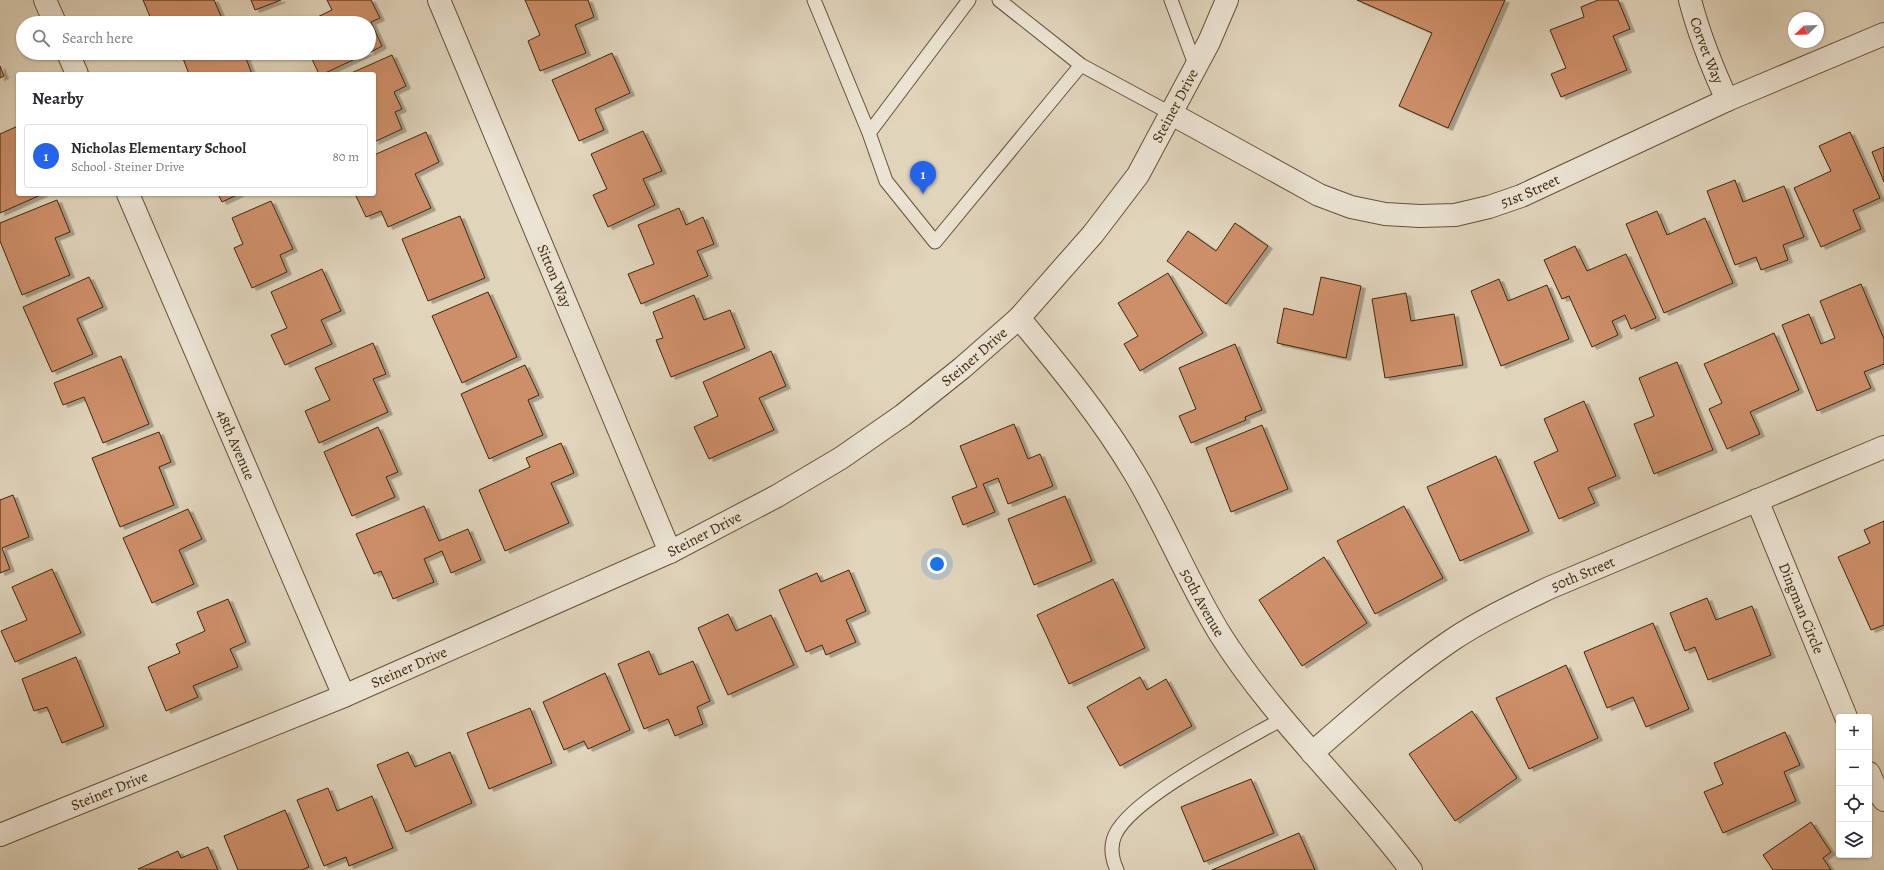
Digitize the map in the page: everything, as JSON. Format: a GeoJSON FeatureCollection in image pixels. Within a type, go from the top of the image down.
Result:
{"type":"FeatureCollection","features":[{"type":"Feature","properties":{"kind":"street"},"geometry":{"type":"LineString","coordinates":[[45,0],[52,16]]}},
{"type":"Feature","properties":{"kind":"street","name":"Sitton Way"},"geometry":{"type":"LineString","coordinates":[[439,0],[670,552]]}},
{"type":"Feature","properties":{"kind":"street","name":"Steiner Drive"},"geometry":{"type":"LineString","coordinates":[[0,835],[344,696],[670,552],[777,496],[841,458],[903,415],[962,368],[1018,318],[1093,234],[1138,175],[1196,67],[1227,0]]}},
{"type":"Feature","properties":{"kind":"street","name":"Corvet Way"},"geometry":{"type":"LineString","coordinates":[[1690,0],[1695,22],[1727,100]]}},
{"type":"Feature","properties":{"kind":"street","name":"51st Street"},"geometry":{"type":"LineString","coordinates":[[1170,113],[1319,195],[1351,207],[1385,214],[1420,216],[1455,215],[1489,207],[1521,196],[1727,100],[1884,34]]}},
{"type":"Feature","properties":{"kind":"street"},"geometry":{"type":"LineString","coordinates":[[71,60],[76,72]]}},
{"type":"Feature","properties":{"kind":"street","name":"48th Avenue"},"geometry":{"type":"LineString","coordinates":[[129,196],[344,696]]}},
{"type":"Feature","properties":{"kind":"street","name":"50th Avenue"},"geometry":{"type":"LineString","coordinates":[[1018,318],[1085,400],[1135,473],[1188,577],[1220,633],[1257,689],[1388,839],[1411,870]]}},
{"type":"Feature","properties":{"kind":"street","name":"50th Street"},"geometry":{"type":"LineString","coordinates":[[1312,753],[1394,682],[1453,640],[1491,618],[1549,588],[1884,447]]}},
{"type":"Feature","properties":{"kind":"street","name":"Dingman Circle"},"geometry":{"type":"LineString","coordinates":[[1757,500],[1845,714]]}},
{"type":"Feature","properties":{"kind":"street"},"geometry":{"type":"LineString","coordinates":[[1872,779],[1877,791],[1884,800]]}},
{"type":"Feature","properties":{"kind":"lane"},"geometry":{"type":"LineString","coordinates":[[814,0],[869,133],[886,181],[935,242],[1081,65]]}},
{"type":"Feature","properties":{"kind":"lane"},"geometry":{"type":"LineString","coordinates":[[869,133],[968,0]]}},
{"type":"Feature","properties":{"kind":"lane"},"geometry":{"type":"LineString","coordinates":[[999,0],[1081,65],[1170,113]]}},
{"type":"Feature","properties":{"kind":"lane"},"geometry":{"type":"LineString","coordinates":[[1171,0],[1196,67]]}},
{"type":"Feature","properties":{"kind":"lane"},"geometry":{"type":"LineString","coordinates":[[1117,870],[1111,857],[1115,835],[1128,816],[1184,776],[1282,719]]}},
{"type":"Feature","properties":{"kind":"building"},"geometry":{"type":"Polygon","coordinates":[[[143,0],[214,0],[221,16],[150,16],[143,0]]]}},
{"type":"Feature","properties":{"kind":"building"},"geometry":{"type":"Polygon","coordinates":[[[251,0],[281,0],[255,10],[251,0]]]}},
{"type":"Feature","properties":{"kind":"building"},"geometry":{"type":"Polygon","coordinates":[[[327,0],[371,0],[380,18],[376,20],[376,16],[320,16],[332,10],[327,0]]]}},
{"type":"Feature","properties":{"kind":"building"},"geometry":{"type":"Polygon","coordinates":[[[525,0],[588,0],[594,17],[575,25],[586,53],[540,71],[528,41],[540,35],[525,0]]]}},
{"type":"Feature","properties":{"kind":"building"},"geometry":{"type":"Polygon","coordinates":[[[1357,0],[1505,0],[1448,128],[1399,106],[1432,33],[1357,0]]]}},
{"type":"Feature","properties":{"kind":"building"},"geometry":{"type":"Polygon","coordinates":[[[1598,0],[1618,0],[1630,29],[1613,36],[1627,70],[1561,97],[1551,74],[1566,68],[1550,30],[1584,17],[1581,7],[1598,0]]]}},
{"type":"Feature","properties":{"kind":"building"},"geometry":{"type":"Polygon","coordinates":[[[376,33],[382,46],[376,49],[376,33]]]}},
{"type":"Feature","properties":{"kind":"building"},"geometry":{"type":"Polygon","coordinates":[[[612,53],[630,93],[595,109],[604,130],[579,141],[552,80],[612,53]]]}},
{"type":"Feature","properties":{"kind":"building"},"geometry":{"type":"Polygon","coordinates":[[[392,55],[406,86],[394,92],[402,109],[395,112],[402,129],[376,141],[376,72],[354,72],[392,55]]]}},
{"type":"Feature","properties":{"kind":"building"},"geometry":{"type":"Polygon","coordinates":[[[184,60],[247,60],[251,72],[188,72],[184,60]]]}},
{"type":"Feature","properties":{"kind":"building"},"geometry":{"type":"Polygon","coordinates":[[[312,60],[353,60],[327,72],[318,72],[312,60]]]}},
{"type":"Feature","properties":{"kind":"building"},"geometry":{"type":"Polygon","coordinates":[[[0,66],[4,76],[0,78],[0,66]]]}},
{"type":"Feature","properties":{"kind":"building"},"geometry":{"type":"Polygon","coordinates":[[[16,127],[16,196],[38,196],[0,213],[0,134],[16,127]]]}},
{"type":"Feature","properties":{"kind":"building"},"geometry":{"type":"Polygon","coordinates":[[[643,131],[662,171],[643,179],[655,205],[608,227],[593,195],[607,189],[591,154],[643,131]]]}},
{"type":"Feature","properties":{"kind":"building"},"geometry":{"type":"Polygon","coordinates":[[[426,132],[439,162],[415,174],[431,208],[388,227],[381,211],[366,217],[356,196],[376,196],[376,154],[426,132]]]}},
{"type":"Feature","properties":{"kind":"building"},"geometry":{"type":"Polygon","coordinates":[[[1850,132],[1880,198],[1853,210],[1861,229],[1821,247],[1794,188],[1831,171],[1819,146],[1850,132]]]}},
{"type":"Feature","properties":{"kind":"building"},"geometry":{"type":"Polygon","coordinates":[[[1884,147],[1884,182],[1872,152],[1884,147]]]}},
{"type":"Feature","properties":{"kind":"building"},"geometry":{"type":"Polygon","coordinates":[[[1735,180],[1743,202],[1784,186],[1804,237],[1783,245],[1788,260],[1761,270],[1756,257],[1735,265],[1707,191],[1735,180]]]}},
{"type":"Feature","properties":{"kind":"building"},"geometry":{"type":"Polygon","coordinates":[[[219,196],[235,196],[222,202],[219,196]]]}},
{"type":"Feature","properties":{"kind":"building"},"geometry":{"type":"Polygon","coordinates":[[[57,200],[70,232],[55,238],[70,275],[22,295],[0,241],[0,223],[57,200]]]}},
{"type":"Feature","properties":{"kind":"building"},"geometry":{"type":"Polygon","coordinates":[[[271,201],[293,249],[280,255],[287,272],[252,288],[234,248],[243,244],[232,218],[271,201]]]}},
{"type":"Feature","properties":{"kind":"building"},"geometry":{"type":"Polygon","coordinates":[[[679,208],[686,225],[703,217],[714,244],[697,251],[708,276],[641,304],[628,274],[654,264],[638,225],[679,208]]]}},
{"type":"Feature","properties":{"kind":"building"},"geometry":{"type":"Polygon","coordinates":[[[1657,211],[1667,235],[1705,218],[1733,283],[1664,313],[1626,224],[1657,211]]]}},
{"type":"Feature","properties":{"kind":"building"},"geometry":{"type":"Polygon","coordinates":[[[460,216],[485,278],[428,301],[402,239],[460,216]]]}},
{"type":"Feature","properties":{"kind":"building"},"geometry":{"type":"Polygon","coordinates":[[[1235,223],[1268,246],[1226,304],[1167,261],[1188,231],[1216,251],[1235,223]]]}},
{"type":"Feature","properties":{"kind":"building"},"geometry":{"type":"Polygon","coordinates":[[[1575,246],[1587,271],[1626,254],[1656,318],[1631,329],[1625,315],[1612,321],[1618,335],[1592,347],[1569,296],[1562,299],[1544,260],[1575,246]]]}},
{"type":"Feature","properties":{"kind":"building"},"geometry":{"type":"Polygon","coordinates":[[[322,269],[341,311],[321,320],[332,344],[285,365],[271,335],[287,328],[271,292],[322,269]]]}},
{"type":"Feature","properties":{"kind":"building"},"geometry":{"type":"Polygon","coordinates":[[[1168,273],[1203,333],[1140,371],[1124,344],[1138,336],[1118,303],[1168,273]]]}},
{"type":"Feature","properties":{"kind":"building"},"geometry":{"type":"Polygon","coordinates":[[[89,277],[103,307],[77,319],[93,354],[52,372],[23,307],[89,277]]]}},
{"type":"Feature","properties":{"kind":"building"},"geometry":{"type":"Polygon","coordinates":[[[1321,277],[1361,286],[1346,358],[1277,343],[1284,308],[1313,315],[1321,277]]]}},
{"type":"Feature","properties":{"kind":"building"},"geometry":{"type":"Polygon","coordinates":[[[1499,279],[1508,301],[1547,285],[1569,339],[1501,366],[1471,291],[1499,279]]]}},
{"type":"Feature","properties":{"kind":"building"},"geometry":{"type":"Polygon","coordinates":[[[1861,284],[1884,339],[1884,364],[1864,372],[1871,388],[1817,411],[1782,325],[1809,314],[1821,344],[1835,338],[1820,301],[1861,284]]]}},
{"type":"Feature","properties":{"kind":"building"},"geometry":{"type":"Polygon","coordinates":[[[488,292],[517,357],[462,383],[432,316],[488,292]]]}},
{"type":"Feature","properties":{"kind":"building"},"geometry":{"type":"Polygon","coordinates":[[[1406,293],[1411,321],[1454,314],[1463,365],[1385,378],[1372,299],[1406,293]]]}},
{"type":"Feature","properties":{"kind":"building"},"geometry":{"type":"Polygon","coordinates":[[[694,295],[704,320],[730,310],[745,348],[671,377],[656,340],[663,338],[653,312],[694,295]]]}},
{"type":"Feature","properties":{"kind":"building"},"geometry":{"type":"Polygon","coordinates":[[[1774,333],[1799,390],[1750,412],[1760,434],[1727,449],[1709,409],[1722,403],[1704,364],[1774,333]]]}},
{"type":"Feature","properties":{"kind":"building"},"geometry":{"type":"Polygon","coordinates":[[[373,343],[386,374],[373,379],[388,412],[319,443],[305,411],[330,400],[315,368],[373,343]]]}},
{"type":"Feature","properties":{"kind":"building"},"geometry":{"type":"Polygon","coordinates":[[[1235,344],[1262,410],[1245,417],[1246,420],[1191,443],[1179,416],[1196,409],[1179,368],[1235,344]]]}},
{"type":"Feature","properties":{"kind":"building"},"geometry":{"type":"Polygon","coordinates":[[[771,351],[786,386],[759,398],[774,430],[709,459],[694,427],[718,416],[703,382],[771,351]]]}},
{"type":"Feature","properties":{"kind":"building"},"geometry":{"type":"Polygon","coordinates":[[[121,356],[149,424],[103,443],[84,397],[63,405],[54,383],[121,356]]]}},
{"type":"Feature","properties":{"kind":"building"},"geometry":{"type":"Polygon","coordinates":[[[1677,362],[1713,450],[1654,474],[1634,424],[1654,416],[1639,378],[1677,362]]]}},
{"type":"Feature","properties":{"kind":"building"},"geometry":{"type":"Polygon","coordinates":[[[525,365],[539,395],[528,400],[543,435],[489,459],[461,394],[525,365]]]}},
{"type":"Feature","properties":{"kind":"building"},"geometry":{"type":"Polygon","coordinates":[[[1584,401],[1616,476],[1588,488],[1595,503],[1559,519],[1534,462],[1558,451],[1544,419],[1584,401]]]}},
{"type":"Feature","properties":{"kind":"building"},"geometry":{"type":"Polygon","coordinates":[[[1014,424],[1028,459],[1040,454],[1053,486],[1008,504],[998,478],[983,484],[995,512],[963,525],[952,497],[977,487],[960,446],[1014,424]]]}},
{"type":"Feature","properties":{"kind":"building"},"geometry":{"type":"Polygon","coordinates":[[[1262,425],[1288,489],[1231,512],[1206,448],[1262,425]]]}},
{"type":"Feature","properties":{"kind":"building"},"geometry":{"type":"Polygon","coordinates":[[[378,427],[398,472],[386,477],[395,497],[352,516],[324,452],[378,427]]]}},
{"type":"Feature","properties":{"kind":"building"},"geometry":{"type":"Polygon","coordinates":[[[159,432],[171,462],[159,467],[174,505],[120,527],[92,458],[159,432]]]}},
{"type":"Feature","properties":{"kind":"building"},"geometry":{"type":"Polygon","coordinates":[[[561,443],[574,473],[551,483],[569,523],[505,551],[479,490],[530,467],[526,458],[561,443]]]}},
{"type":"Feature","properties":{"kind":"building"},"geometry":{"type":"Polygon","coordinates":[[[1496,456],[1529,531],[1460,561],[1427,487],[1496,456]]]}},
{"type":"Feature","properties":{"kind":"building"},"geometry":{"type":"Polygon","coordinates":[[[13,495],[29,537],[2,548],[10,569],[0,573],[0,500],[13,495]]]}},
{"type":"Feature","properties":{"kind":"building"},"geometry":{"type":"Polygon","coordinates":[[[1065,496],[1092,561],[1034,585],[1008,519],[1065,496]]]}},
{"type":"Feature","properties":{"kind":"building"},"geometry":{"type":"Polygon","coordinates":[[[424,506],[439,541],[468,529],[481,560],[451,573],[442,551],[424,559],[434,582],[393,599],[381,571],[374,574],[356,534],[424,506]]]}},
{"type":"Feature","properties":{"kind":"building"},"geometry":{"type":"Polygon","coordinates":[[[1404,506],[1443,578],[1375,614],[1337,541],[1404,506]]]}},
{"type":"Feature","properties":{"kind":"building"},"geometry":{"type":"Polygon","coordinates":[[[188,509],[202,539],[179,550],[194,584],[152,603],[123,538],[188,509]]]}},
{"type":"Feature","properties":{"kind":"building"},"geometry":{"type":"Polygon","coordinates":[[[1884,521],[1884,625],[1871,630],[1838,557],[1870,543],[1864,530],[1884,521]]]}},
{"type":"Feature","properties":{"kind":"building"},"geometry":{"type":"Polygon","coordinates":[[[1324,557],[1367,623],[1302,666],[1259,600],[1324,557]]]}},
{"type":"Feature","properties":{"kind":"building"},"geometry":{"type":"Polygon","coordinates":[[[52,569],[81,633],[15,662],[1,631],[27,620],[12,587],[52,569]]]}},
{"type":"Feature","properties":{"kind":"building"},"geometry":{"type":"Polygon","coordinates":[[[849,570],[866,611],[846,620],[856,642],[826,655],[822,645],[806,652],[779,590],[817,573],[821,582],[849,570]]]}},
{"type":"Feature","properties":{"kind":"building"},"geometry":{"type":"Polygon","coordinates":[[[1113,579],[1145,648],[1069,684],[1037,615],[1113,579]]]}},
{"type":"Feature","properties":{"kind":"building"},"geometry":{"type":"Polygon","coordinates":[[[1707,598],[1716,620],[1752,606],[1771,655],[1708,680],[1695,647],[1685,651],[1670,613],[1707,598]]]}},
{"type":"Feature","properties":{"kind":"building"},"geometry":{"type":"Polygon","coordinates":[[[228,599],[246,642],[230,649],[238,667],[193,686],[198,697],[166,711],[148,667],[180,653],[176,644],[205,631],[197,612],[228,599]]]}},
{"type":"Feature","properties":{"kind":"building"},"geometry":{"type":"Polygon","coordinates":[[[728,614],[736,631],[771,615],[794,665],[728,695],[698,628],[728,614]]]}},
{"type":"Feature","properties":{"kind":"building"},"geometry":{"type":"Polygon","coordinates":[[[1653,623],[1689,709],[1646,727],[1633,697],[1607,708],[1584,652],[1653,623]]]}},
{"type":"Feature","properties":{"kind":"building"},"geometry":{"type":"Polygon","coordinates":[[[649,651],[659,675],[693,661],[710,701],[697,707],[703,724],[675,736],[668,719],[644,729],[618,664],[649,651]]]}},
{"type":"Feature","properties":{"kind":"building"},"geometry":{"type":"Polygon","coordinates":[[[76,657],[104,726],[62,743],[47,707],[34,711],[22,679],[76,657]]]}},
{"type":"Feature","properties":{"kind":"building"},"geometry":{"type":"Polygon","coordinates":[[[1566,665],[1598,738],[1529,769],[1496,698],[1566,665]]]}},
{"type":"Feature","properties":{"kind":"building"},"geometry":{"type":"Polygon","coordinates":[[[605,673],[630,730],[588,749],[584,741],[564,750],[543,702],[605,673]]]}},
{"type":"Feature","properties":{"kind":"building"},"geometry":{"type":"Polygon","coordinates":[[[1140,677],[1147,690],[1166,679],[1192,726],[1120,766],[1087,707],[1140,677]]]}},
{"type":"Feature","properties":{"kind":"building"},"geometry":{"type":"Polygon","coordinates":[[[530,708],[552,763],[489,789],[467,733],[530,708]]]}},
{"type":"Feature","properties":{"kind":"building"},"geometry":{"type":"Polygon","coordinates":[[[1472,711],[1517,778],[1455,821],[1409,754],[1472,711]]]}},
{"type":"Feature","properties":{"kind":"building"},"geometry":{"type":"Polygon","coordinates":[[[1785,732],[1800,765],[1784,772],[1796,801],[1723,833],[1704,792],[1723,784],[1714,763],[1785,732]]]}},
{"type":"Feature","properties":{"kind":"building"},"geometry":{"type":"Polygon","coordinates":[[[408,752],[415,767],[450,752],[472,803],[406,832],[377,765],[408,752]]]}},
{"type":"Feature","properties":{"kind":"building"},"geometry":{"type":"Polygon","coordinates":[[[1251,779],[1274,833],[1204,862],[1181,807],[1251,779]]]}},
{"type":"Feature","properties":{"kind":"building"},"geometry":{"type":"Polygon","coordinates":[[[328,788],[337,811],[372,796],[393,848],[349,866],[346,857],[324,866],[297,800],[328,788]]]}},
{"type":"Feature","properties":{"kind":"building"},"geometry":{"type":"Polygon","coordinates":[[[285,810],[309,867],[302,870],[238,870],[224,836],[285,810]]]}},
{"type":"Feature","properties":{"kind":"building"},"geometry":{"type":"Polygon","coordinates":[[[1811,822],[1831,852],[1823,858],[1831,870],[1773,870],[1763,855],[1811,822]]]}},
{"type":"Feature","properties":{"kind":"building"},"geometry":{"type":"Polygon","coordinates":[[[1299,833],[1315,870],[1212,870],[1299,833]]]}},
{"type":"Feature","properties":{"kind":"building"},"geometry":{"type":"Polygon","coordinates":[[[208,847],[218,870],[138,869],[178,851],[181,858],[208,847]]]}},
{"type":"Feature","properties":{"kind":"place","name":"Nicholas Elementary School"},"geometry":{"type":"Point","coordinates":[923,194]}}]}
